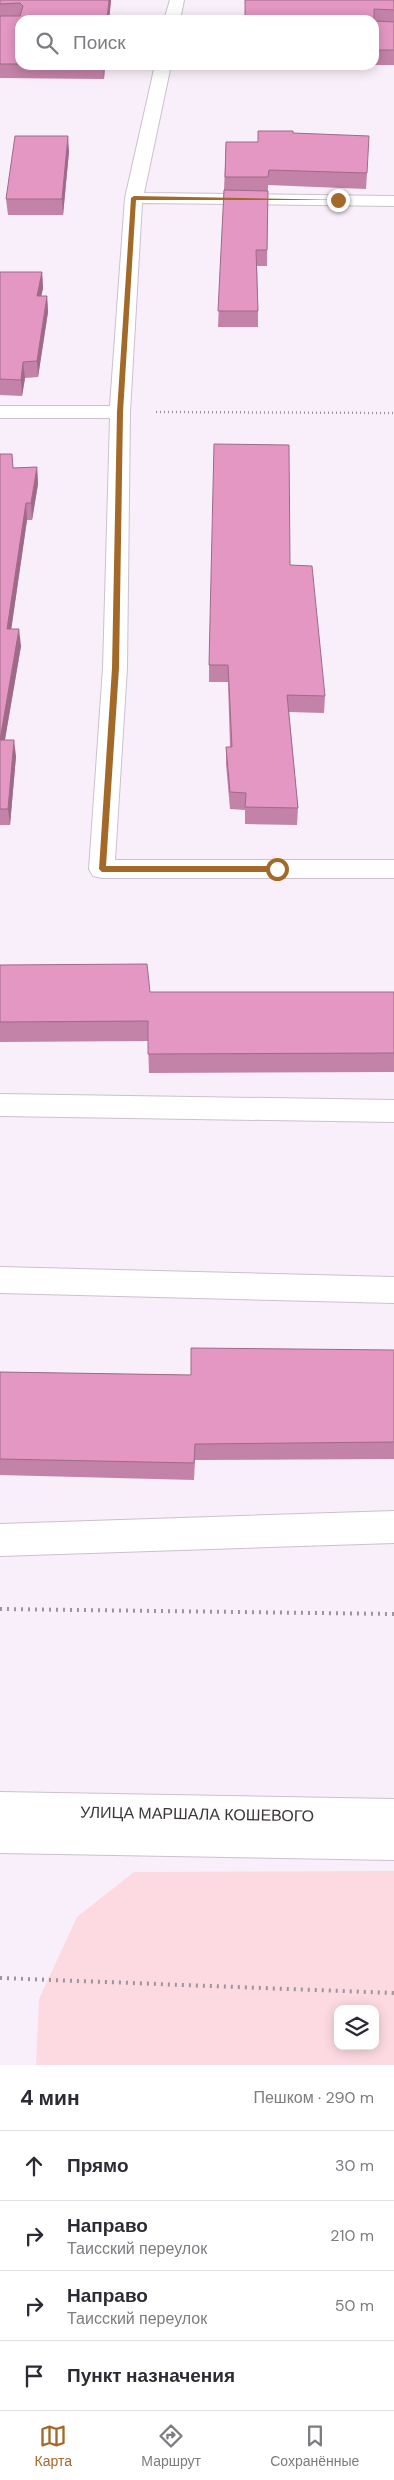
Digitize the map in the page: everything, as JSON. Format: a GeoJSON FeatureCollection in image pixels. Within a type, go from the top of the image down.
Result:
{"type":"FeatureCollection","features":[{"type":"Feature","properties":{"kind":"street"},"geometry":{"type":"LineString","coordinates":[[173,15],[177,0]]}},
{"type":"Feature","properties":{"kind":"street"},"geometry":{"type":"LineString","coordinates":[[161,70],[134,198],[120,412],[115,668],[102,869],[394,869]]}},
{"type":"Feature","properties":{"kind":"street"},"geometry":{"type":"LineString","coordinates":[[134,198],[394,201]]}},
{"type":"Feature","properties":{"kind":"street"},"geometry":{"type":"LineString","coordinates":[[0,412],[120,412]]}},
{"type":"Feature","properties":{"kind":"street"},"geometry":{"type":"LineString","coordinates":[[0,1105],[394,1110]]}},
{"type":"Feature","properties":{"kind":"street"},"geometry":{"type":"LineString","coordinates":[[0,1280],[394,1290]]}},
{"type":"Feature","properties":{"kind":"street"},"geometry":{"type":"LineString","coordinates":[[0,1540],[394,1527]]}},
{"type":"Feature","properties":{"kind":"street","name":"УЛИЦА МАРШАЛА КОШЕВОГО"},"geometry":{"type":"LineString","coordinates":[[0,1810],[394,1818]]}},
{"type":"Feature","properties":{"kind":"street"},"geometry":{"type":"LineString","coordinates":[[0,1834],[394,1841]]}},
{"type":"Feature","properties":{"kind":"path"},"geometry":{"type":"LineString","coordinates":[[120,412],[394,413]]}},
{"type":"Feature","properties":{"kind":"path"},"geometry":{"type":"LineString","coordinates":[[0,1609],[394,1614]]}},
{"type":"Feature","properties":{"kind":"path"},"geometry":{"type":"LineString","coordinates":[[0,1978],[394,1993]]}},
{"type":"Feature","properties":{"kind":"shaded area"},"geometry":{"type":"Polygon","coordinates":[[[394,1871],[394,2065],[36,2065],[39,1999],[77,1917],[134,1872],[394,1871]]]}},
{"type":"Feature","properties":{"kind":"building"},"geometry":{"type":"Polygon","coordinates":[[[0,0],[109,0],[108,15],[20,15],[23,6],[20,3],[0,4],[0,0]]]}},
{"type":"Feature","properties":{"kind":"building"},"geometry":{"type":"Polygon","coordinates":[[[245,0],[394,0],[394,10],[374,9],[374,15],[245,15],[245,0]]]}},
{"type":"Feature","properties":{"kind":"building"},"geometry":{"type":"Polygon","coordinates":[[[0,16],[15,16],[15,64],[0,64],[0,16]]]}},
{"type":"Feature","properties":{"kind":"building"},"geometry":{"type":"Polygon","coordinates":[[[379,21],[394,22],[394,50],[379,50],[379,21]]]}},
{"type":"Feature","properties":{"kind":"building"},"geometry":{"type":"Polygon","coordinates":[[[258,131],[293,131],[293,133],[369,136],[367,173],[269,170],[268,177],[225,177],[226,142],[258,142],[258,131]]]}},
{"type":"Feature","properties":{"kind":"building"},"geometry":{"type":"Polygon","coordinates":[[[15,136],[68,136],[62,199],[6,199],[15,136]]]}},
{"type":"Feature","properties":{"kind":"building"},"geometry":{"type":"Polygon","coordinates":[[[224,190],[268,191],[267,250],[256,250],[258,311],[218,311],[224,190]]]}},
{"type":"Feature","properties":{"kind":"building"},"geometry":{"type":"Polygon","coordinates":[[[0,272],[42,272],[37,296],[47,296],[37,361],[23,362],[21,380],[0,379],[0,272]]]}},
{"type":"Feature","properties":{"kind":"building"},"geometry":{"type":"Polygon","coordinates":[[[214,444],[289,445],[290,565],[312,566],[325,696],[287,695],[298,808],[245,807],[246,793],[230,792],[226,747],[232,747],[228,665],[209,665],[214,444]]]}},
{"type":"Feature","properties":{"kind":"building"},"geometry":{"type":"Polygon","coordinates":[[[0,454],[12,454],[13,468],[37,467],[31,503],[26,503],[7,629],[19,629],[0,740],[0,454]]]}},
{"type":"Feature","properties":{"kind":"building"},"geometry":{"type":"Polygon","coordinates":[[[0,740],[14,740],[8,809],[0,809],[0,740]]]}},
{"type":"Feature","properties":{"kind":"building"},"geometry":{"type":"Polygon","coordinates":[[[147,964],[150,992],[394,992],[394,1053],[148,1054],[148,1021],[0,1022],[0,965],[147,964]]]}},
{"type":"Feature","properties":{"kind":"building"},"geometry":{"type":"Polygon","coordinates":[[[191,1348],[394,1350],[394,1442],[195,1444],[194,1463],[0,1459],[0,1372],[191,1375],[191,1348]]]}},
{"type":"Feature","properties":{"kind":"route"},"geometry":{"type":"LineString","coordinates":[[277,869],[102,869],[115,668],[120,412],[134,198],[338,200]]}}]}
